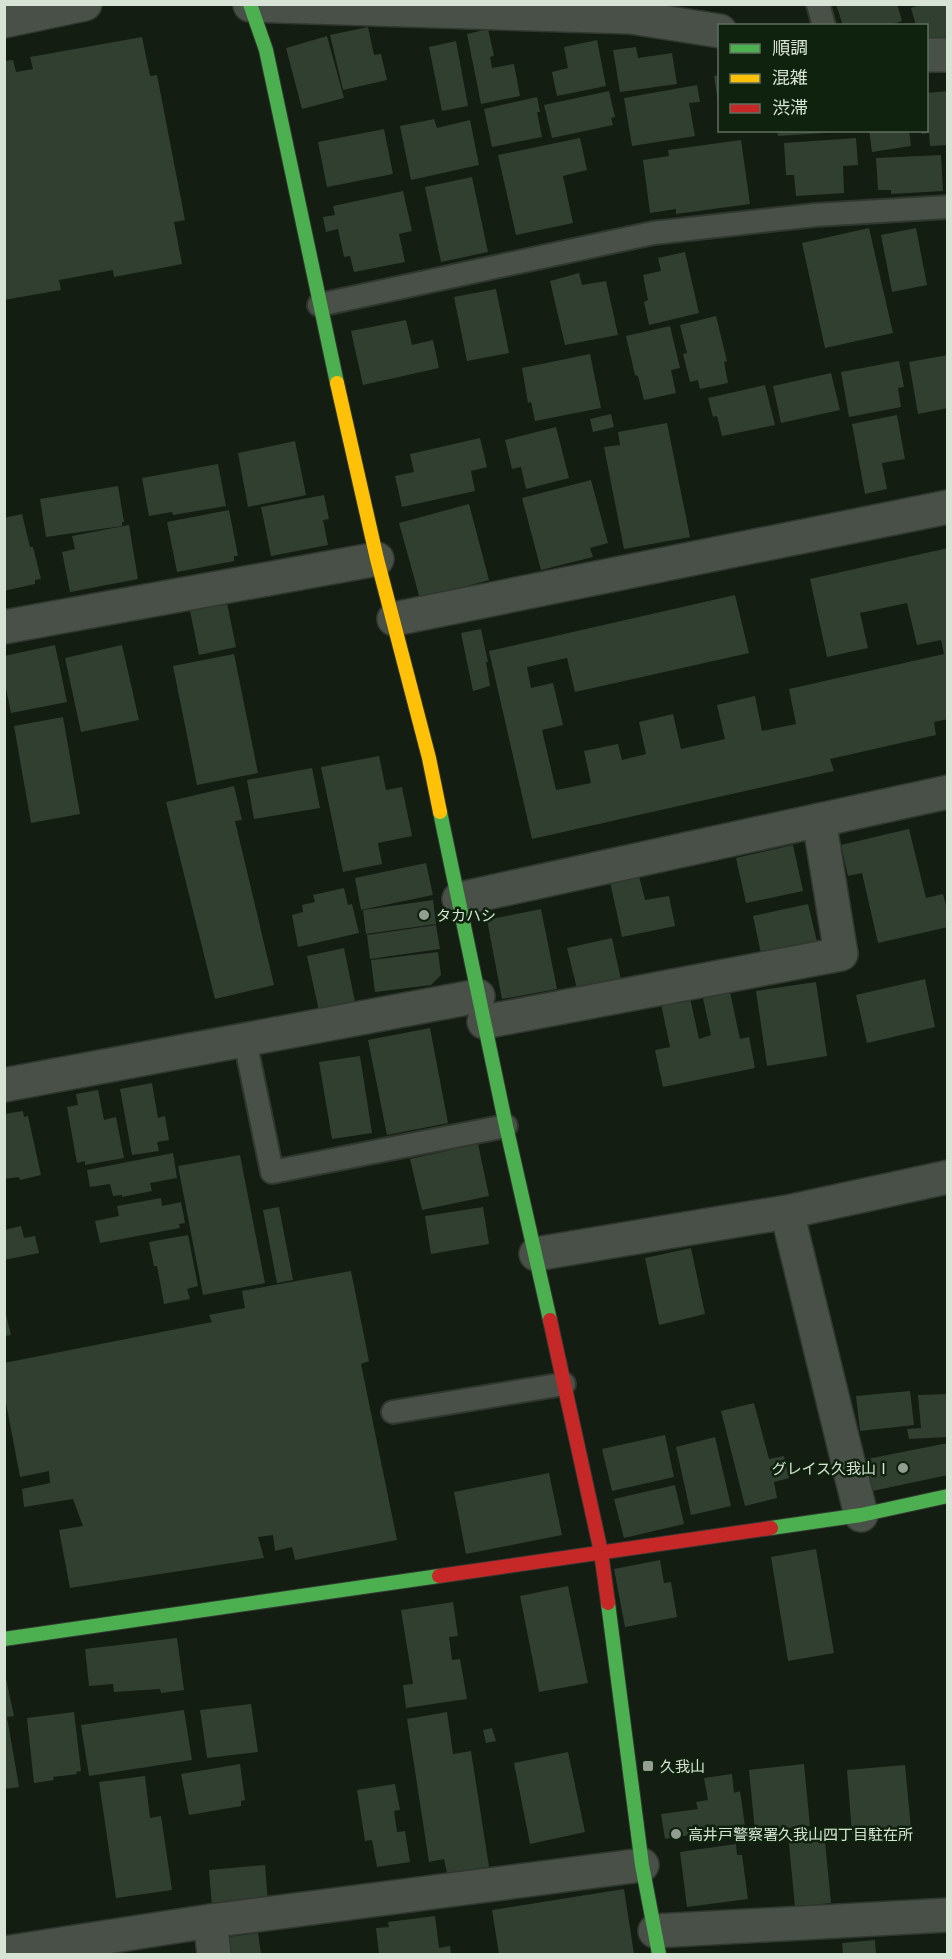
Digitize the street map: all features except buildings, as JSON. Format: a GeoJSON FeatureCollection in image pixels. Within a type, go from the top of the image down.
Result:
{"type":"FeatureCollection","features":[{"type":"Feature","properties":{"kind":"street"},"geometry":{"type":"LineString","coordinates":[[4,21],[85,4]]}},
{"type":"Feature","properties":{"kind":"street"},"geometry":{"type":"LineString","coordinates":[[718,31],[630,17],[250,5],[266,50],[319,305],[377,558],[429,758],[506,1126],[601,1552],[642,1865],[657,1943],[948,1915]]}},
{"type":"Feature","properties":{"kind":"street"},"geometry":{"type":"LineString","coordinates":[[928,55],[948,55]]}},
{"type":"Feature","properties":{"kind":"street"},"geometry":{"type":"LineString","coordinates":[[394,619],[948,507]]}},
{"type":"Feature","properties":{"kind":"street"},"geometry":{"type":"LineString","coordinates":[[4,627],[377,558]]}},
{"type":"Feature","properties":{"kind":"street"},"geometry":{"type":"LineString","coordinates":[[459,899],[948,792]]}},
{"type":"Feature","properties":{"kind":"street"},"geometry":{"type":"LineString","coordinates":[[4,1085],[244,1041],[481,1009],[841,954],[819,820]]}},
{"type":"Feature","properties":{"kind":"street"},"geometry":{"type":"LineString","coordinates":[[536,1254],[787,1212],[948,1177]]}},
{"type":"Feature","properties":{"kind":"street"},"geometry":{"type":"LineString","coordinates":[[787,1212],[861,1515]]}},
{"type":"Feature","properties":{"kind":"street"},"geometry":{"type":"LineString","coordinates":[[4,1639],[861,1515],[948,1496]]}},
{"type":"Feature","properties":{"kind":"street"},"geometry":{"type":"LineString","coordinates":[[4,1953],[210,1921],[642,1865]]}},
{"type":"Feature","properties":{"kind":"street"},"geometry":{"type":"LineString","coordinates":[[210,1921],[214,1954]]}},
{"type":"Feature","properties":{"kind":"lane"},"geometry":{"type":"LineString","coordinates":[[818,4],[823,24]]}},
{"type":"Feature","properties":{"kind":"lane"},"geometry":{"type":"LineString","coordinates":[[319,305],[653,233],[815,215],[948,207]]}},
{"type":"Feature","properties":{"kind":"lane"},"geometry":{"type":"LineString","coordinates":[[244,1041],[272,1172],[506,1126]]}},
{"type":"Feature","properties":{"kind":"lane"},"geometry":{"type":"LineString","coordinates":[[393,1412],[564,1384]]}},
{"type":"Feature","properties":{"kind":"traffic: fast"},"geometry":{"type":"LineString","coordinates":[[250,4],[266,50],[337,383]]}},
{"type":"Feature","properties":{"kind":"traffic: fast"},"geometry":{"type":"LineString","coordinates":[[440,812],[506,1126],[550,1320]]}},
{"type":"Feature","properties":{"kind":"traffic: fast"},"geometry":{"type":"LineString","coordinates":[[771,1528],[861,1515],[948,1496]]}},
{"type":"Feature","properties":{"kind":"traffic: fast"},"geometry":{"type":"LineString","coordinates":[[4,1639],[439,1576]]}},
{"type":"Feature","properties":{"kind":"traffic: fast"},"geometry":{"type":"LineString","coordinates":[[608,1603],[642,1865],[659,1954]]}},
{"type":"Feature","properties":{"kind":"traffic: slow"},"geometry":{"type":"LineString","coordinates":[[337,383],[377,559],[429,758],[440,812]]}},
{"type":"Feature","properties":{"kind":"traffic: jam"},"geometry":{"type":"LineString","coordinates":[[550,1320],[601,1552],[608,1603]]}},
{"type":"Feature","properties":{"kind":"traffic: jam"},"geometry":{"type":"LineString","coordinates":[[439,1576],[771,1528]]}},
{"type":"Feature","properties":{"kind":"place","name":"タカハシ"},"geometry":{"type":"Point","coordinates":[424,915]}},
{"type":"Feature","properties":{"kind":"place","name":"グレイス久我山Ⅰ"},"geometry":{"type":"Point","coordinates":[903,1468]}},
{"type":"Feature","properties":{"kind":"place","name":"久我山"},"geometry":{"type":"Point","coordinates":[648,1766]}},
{"type":"Feature","properties":{"kind":"place","name":"高井戸警察署久我山四丁目駐在所"},"geometry":{"type":"Point","coordinates":[676,1834]}}]}
